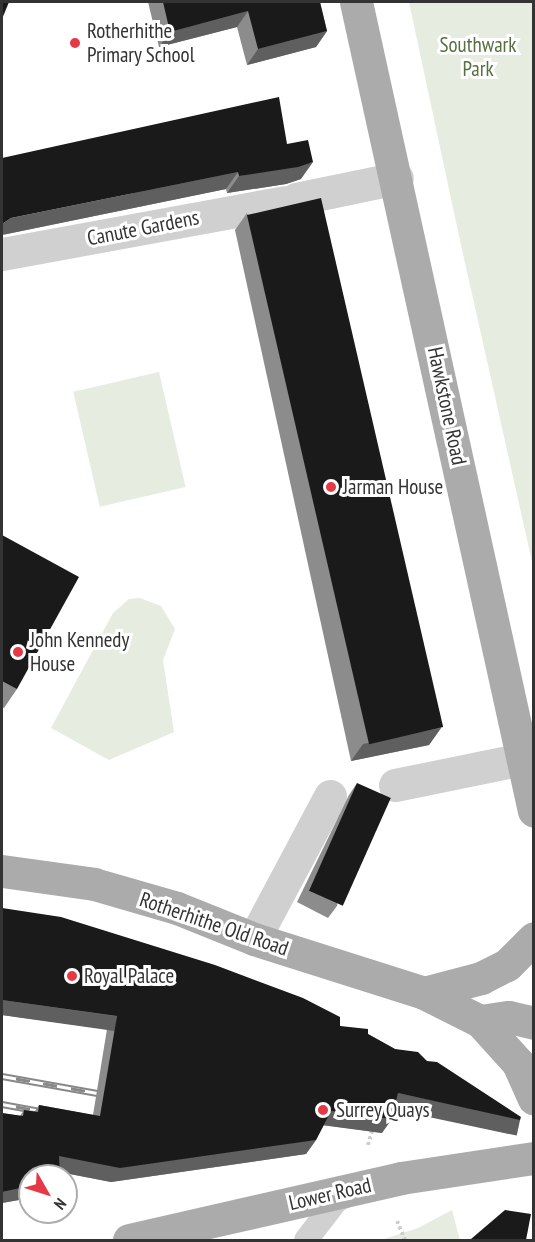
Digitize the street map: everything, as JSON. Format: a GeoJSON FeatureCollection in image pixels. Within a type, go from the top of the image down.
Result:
{"type":"FeatureCollection","features":[{"type":"Feature","properties":{"kind":"main road","name":"Hawkstone Road"},"geometry":{"type":"LineString","coordinates":[[357,2],[534,811]]}},
{"type":"Feature","properties":{"kind":"main road","name":"Rotherhithe Old Road"},"geometry":{"type":"LineString","coordinates":[[2,871],[94,884],[177,908],[254,939],[424,993],[480,1021],[518,1064],[534,1099]]}},
{"type":"Feature","properties":{"kind":"main road"},"geometry":{"type":"LineString","coordinates":[[424,993],[481,978],[507,965],[534,938]]}},
{"type":"Feature","properties":{"kind":"main road"},"geometry":{"type":"LineString","coordinates":[[480,1021],[509,1017],[534,1023]]}},
{"type":"Feature","properties":{"kind":"main road","name":"Lower Road"},"geometry":{"type":"LineString","coordinates":[[129,1240],[360,1188],[534,1158]]}},
{"type":"Feature","properties":{"kind":"street","name":"Canute Gardens"},"geometry":{"type":"LineString","coordinates":[[2,254],[397,178]]}},
{"type":"Feature","properties":{"kind":"street"},"geometry":{"type":"LineString","coordinates":[[395,785],[523,759]]}},
{"type":"Feature","properties":{"kind":"street"},"geometry":{"type":"LineString","coordinates":[[254,939],[330,796]]}},
{"type":"Feature","properties":{"kind":"lane"},"geometry":{"type":"LineString","coordinates":[[306,1240],[336,1201],[360,1188]]}},
{"type":"Feature","properties":{"kind":"path"},"geometry":{"type":"LineString","coordinates":[[368,1148],[372,1131]]}},
{"type":"Feature","properties":{"kind":"path"},"geometry":{"type":"LineString","coordinates":[[397,1221],[405,1240]]}},
{"type":"Feature","properties":{"kind":"green space","name":"Southwark Park"},"geometry":{"type":"Polygon","coordinates":[[[409,2],[533,2],[533,566],[459,236],[409,2]]]}},
{"type":"Feature","properties":{"kind":"green space"},"geometry":{"type":"Polygon","coordinates":[[[159,372],[186,487],[100,507],[73,392],[159,372]]]}},
{"type":"Feature","properties":{"kind":"green space"},"geometry":{"type":"Polygon","coordinates":[[[140,598],[161,606],[175,629],[163,660],[174,732],[109,760],[51,728],[113,613],[129,599],[140,598]]]}},
{"type":"Feature","properties":{"kind":"green space"},"geometry":{"type":"Polygon","coordinates":[[[452,1210],[460,1240],[381,1240],[418,1228],[452,1210]]]}},
{"type":"Feature","properties":{"kind":"building"},"geometry":{"type":"Polygon","coordinates":[[[2,2],[9,2],[2,19],[2,2]]]}},
{"type":"Feature","properties":{"kind":"building"},"geometry":{"type":"Polygon","coordinates":[[[163,2],[320,2],[327,31],[258,49],[248,11],[170,32],[163,2]]]}},
{"type":"Feature","properties":{"kind":"building"},"geometry":{"type":"Polygon","coordinates":[[[279,97],[287,144],[308,140],[313,162],[298,167],[239,176],[238,172],[11,218],[2,224],[2,158],[279,97]]]}},
{"type":"Feature","properties":{"kind":"building","name":"Jarman House"},"geometry":{"type":"Polygon","coordinates":[[[321,198],[443,727],[369,744],[247,215],[321,198]]]}},
{"type":"Feature","properties":{"kind":"building","name":"John Kennedy House"},"geometry":{"type":"Polygon","coordinates":[[[2,535],[79,577],[17,689],[2,681],[2,535]]]}},
{"type":"Feature","properties":{"kind":"building"},"geometry":{"type":"Polygon","coordinates":[[[357,783],[391,798],[343,906],[309,891],[357,783]]]}},
{"type":"Feature","properties":{"kind":"building"},"geometry":{"type":"Polygon","coordinates":[[[2,908],[61,917],[215,965],[303,998],[340,1017],[340,1026],[368,1029],[368,1034],[395,1049],[418,1052],[427,1061],[437,1062],[521,1117],[520,1120],[398,1093],[392,1119],[331,1111],[316,1140],[120,1168],[59,1156],[59,1164],[18,1164],[18,1189],[2,1192],[2,1113],[23,1116],[24,1110],[38,1112],[39,1105],[100,1116],[117,1016],[2,1000],[2,908]]]}},
{"type":"Feature","properties":{"kind":"building"},"geometry":{"type":"Polygon","coordinates":[[[505,1210],[531,1214],[526,1240],[471,1239],[505,1210]]]}},
{"type":"Feature","properties":{"kind":"railway"},"geometry":{"type":"LineString","coordinates":[[2,1076],[114,1096]]}},
{"type":"Feature","properties":{"kind":"railway"},"geometry":{"type":"LineString","coordinates":[[2,1104],[51,1113]]}},
{"type":"Feature","properties":{"kind":"place","name":"Rotherhithe Primary School"},"geometry":{"type":"Point","coordinates":[75,43]}},
{"type":"Feature","properties":{"kind":"place","name":"Jarman House"},"geometry":{"type":"Point","coordinates":[331,487]}},
{"type":"Feature","properties":{"kind":"place","name":"John Kennedy House"},"geometry":{"type":"Point","coordinates":[18,652]}},
{"type":"Feature","properties":{"kind":"place","name":"Royal Palace"},"geometry":{"type":"Point","coordinates":[72,976]}},
{"type":"Feature","properties":{"kind":"place","name":"Surrey Quays"},"geometry":{"type":"Point","coordinates":[323,1110]}}]}
